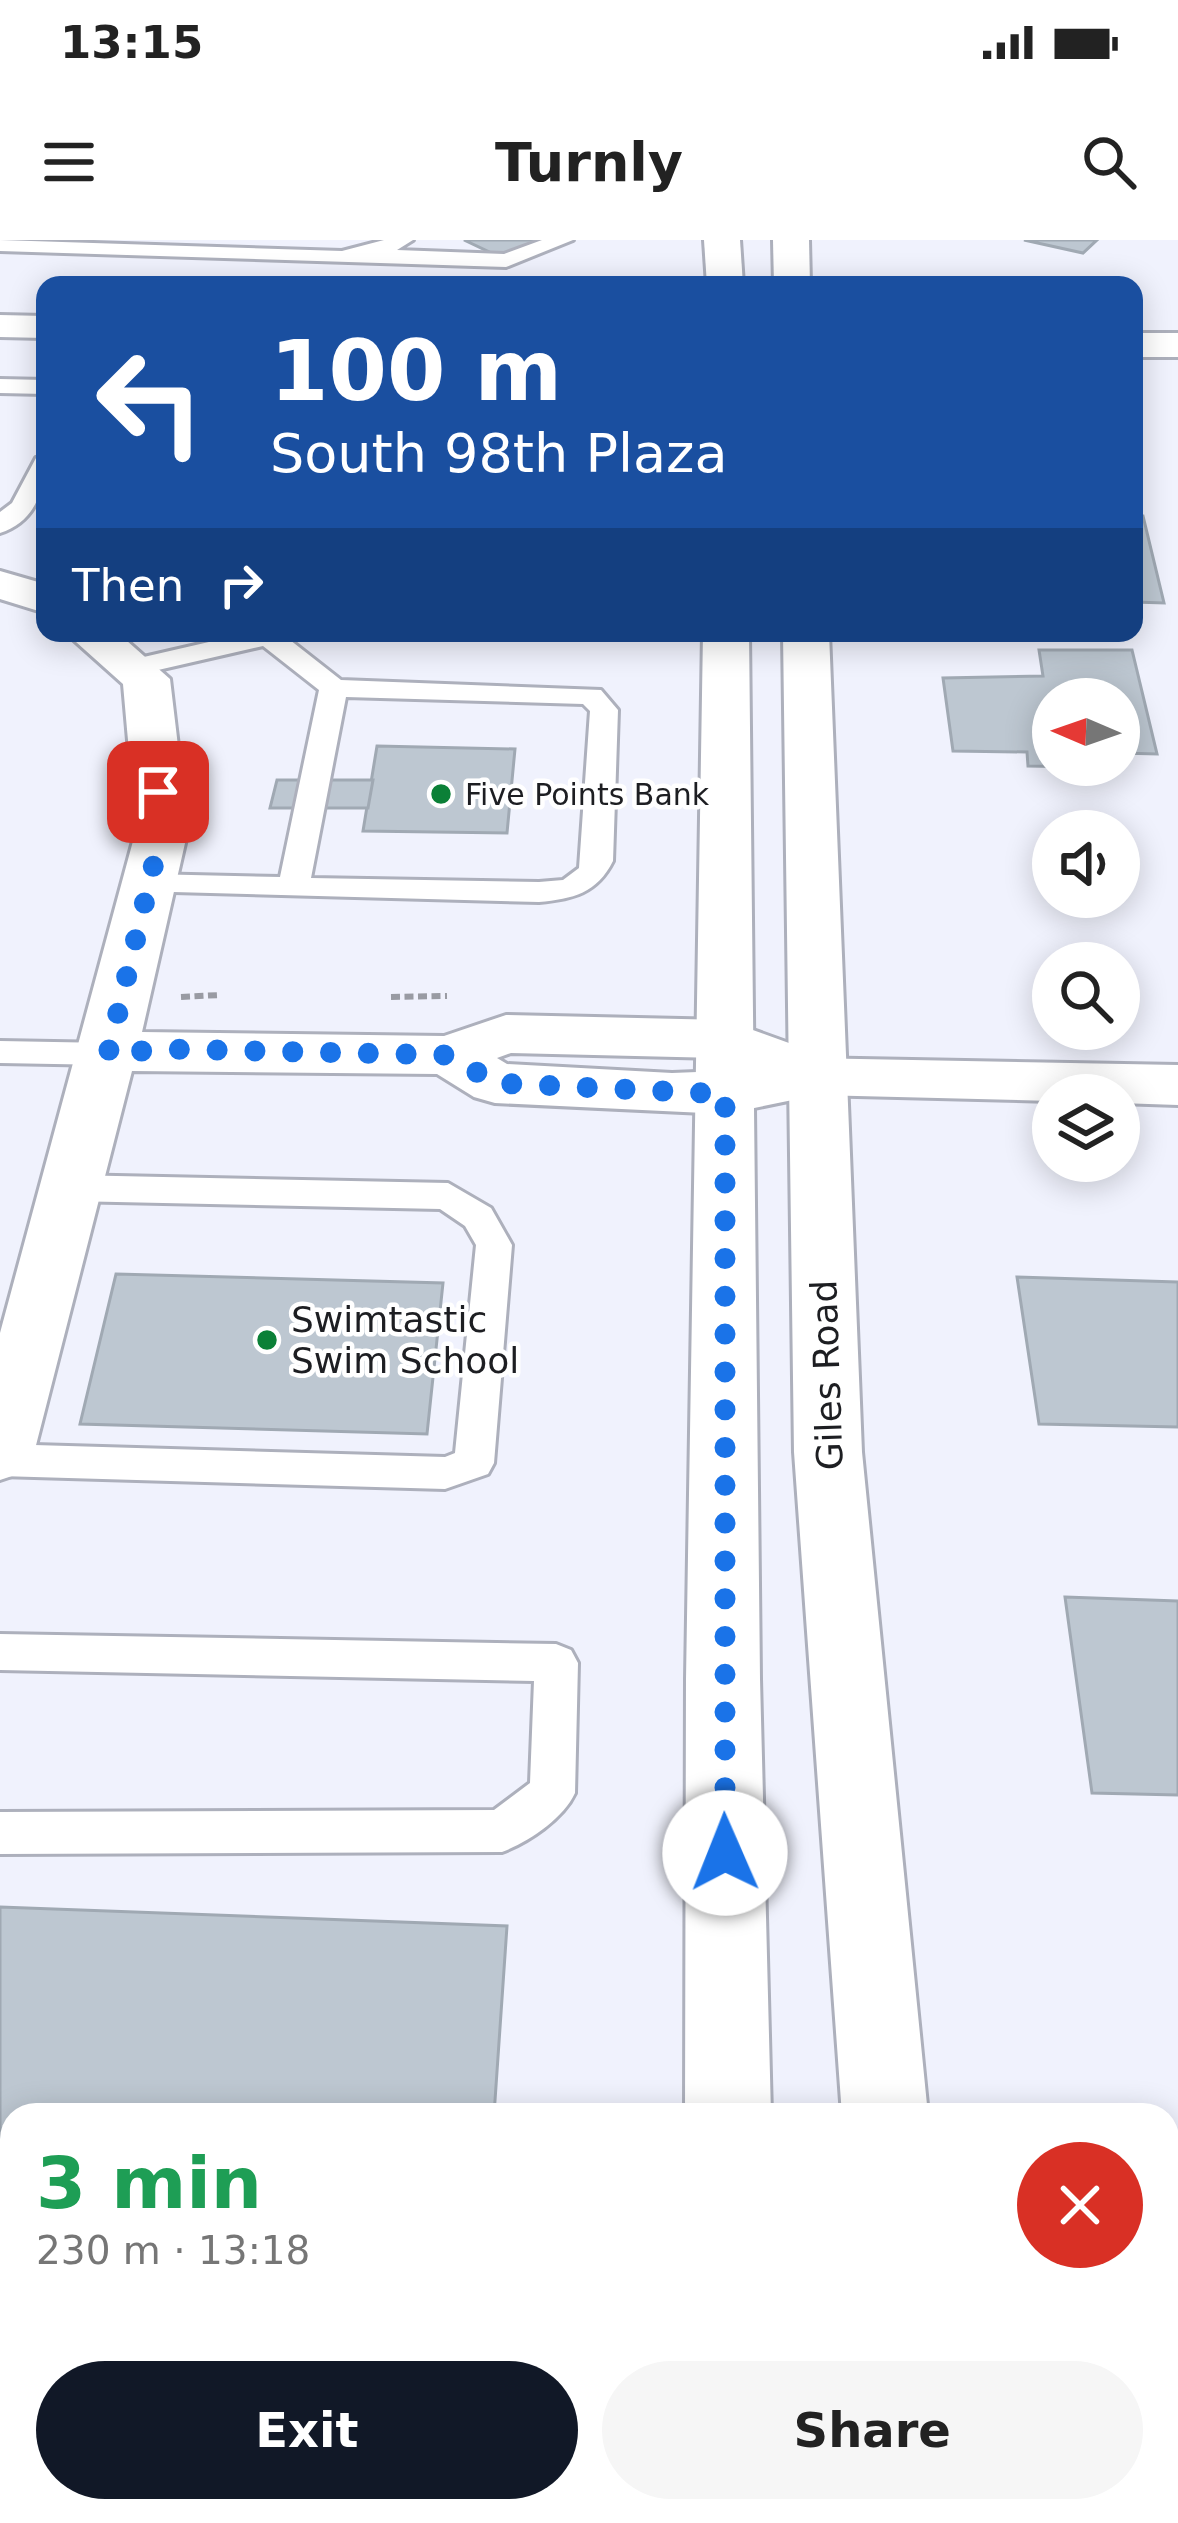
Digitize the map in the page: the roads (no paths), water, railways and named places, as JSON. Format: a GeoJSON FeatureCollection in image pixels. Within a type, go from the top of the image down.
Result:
{"type":"FeatureCollection","features":[{"type":"Feature","properties":{"kind":"main road"},"geometry":{"type":"LineString","coordinates":[[722,240],[724,276]]}},
{"type":"Feature","properties":{"kind":"main road"},"geometry":{"type":"LineString","coordinates":[[791,240],[792,276]]}},
{"type":"Feature","properties":{"kind":"main road"},"geometry":{"type":"LineString","coordinates":[[0,299],[36,299]]}},
{"type":"Feature","properties":{"kind":"main road"},"geometry":{"type":"LineString","coordinates":[[1143,316],[1178,316]]}},
{"type":"Feature","properties":{"kind":"main road"},"geometry":{"type":"LineString","coordinates":[[0,326],[36,326]]}},
{"type":"Feature","properties":{"kind":"main road"},"geometry":{"type":"LineString","coordinates":[[1143,345],[1178,345]]}},
{"type":"Feature","properties":{"kind":"main road"},"geometry":{"type":"LineString","coordinates":[[0,584],[36,596]]}},
{"type":"Feature","properties":{"kind":"main road"},"geometry":{"type":"LineString","coordinates":[[0,1457],[108,1054],[162,830],[146,679],[100,642]]}},
{"type":"Feature","properties":{"kind":"main road"},"geometry":{"type":"LineString","coordinates":[[726,642],[722,1679],[728,2103]]}},
{"type":"Feature","properties":{"kind":"main road","name":"Giles Road"},"geometry":{"type":"LineString","coordinates":[[806,642],[828,1452],[884,2103]]}},
{"type":"Feature","properties":{"kind":"main road"},"geometry":{"type":"LineString","coordinates":[[108,1054],[164,1049],[448,1055],[495,1083],[725,1067],[818,1076],[1178,1085]]}},
{"type":"Feature","properties":{"kind":"lane"},"geometry":{"type":"LineString","coordinates":[[366,255],[401,240]]}},
{"type":"Feature","properties":{"kind":"lane"},"geometry":{"type":"LineString","coordinates":[[0,244],[506,261],[562,240]]}},
{"type":"Feature","properties":{"kind":"lane"},"geometry":{"type":"LineString","coordinates":[[0,386],[36,387]]}},
{"type":"Feature","properties":{"kind":"lane"},"geometry":{"type":"LineString","coordinates":[[0,525],[22,507],[36,481]]}},
{"type":"Feature","properties":{"kind":"lane"},"geometry":{"type":"LineString","coordinates":[[131,668],[239,642]]}},
{"type":"Feature","properties":{"kind":"lane"},"geometry":{"type":"LineString","coordinates":[[148,884],[571,890],[591,879],[598,861],[604,710],[591,697],[334,688],[281,642]]}},
{"type":"Feature","properties":{"kind":"lane"},"geometry":{"type":"LineString","coordinates":[[294,887],[334,688]]}},
{"type":"Feature","properties":{"kind":"lane"},"geometry":{"type":"LineString","coordinates":[[0,1052],[108,1054]]}},
{"type":"Feature","properties":{"kind":"lane"},"geometry":{"type":"LineString","coordinates":[[0,1457],[445,1473],[474,1463],[494,1245],[478,1217],[448,1196],[70,1188]]}},
{"type":"Feature","properties":{"kind":"lane"},"geometry":{"type":"LineString","coordinates":[[0,1652],[556,1663],[552,1793],[502,1832],[0,1833]]}},
{"type":"Feature","properties":{"kind":"place","name":"Five Points Bank"},"geometry":{"type":"Point","coordinates":[441,794]}},
{"type":"Feature","properties":{"kind":"place","name":"Swimtastic Swim School"},"geometry":{"type":"Point","coordinates":[267,1340]}}]}
